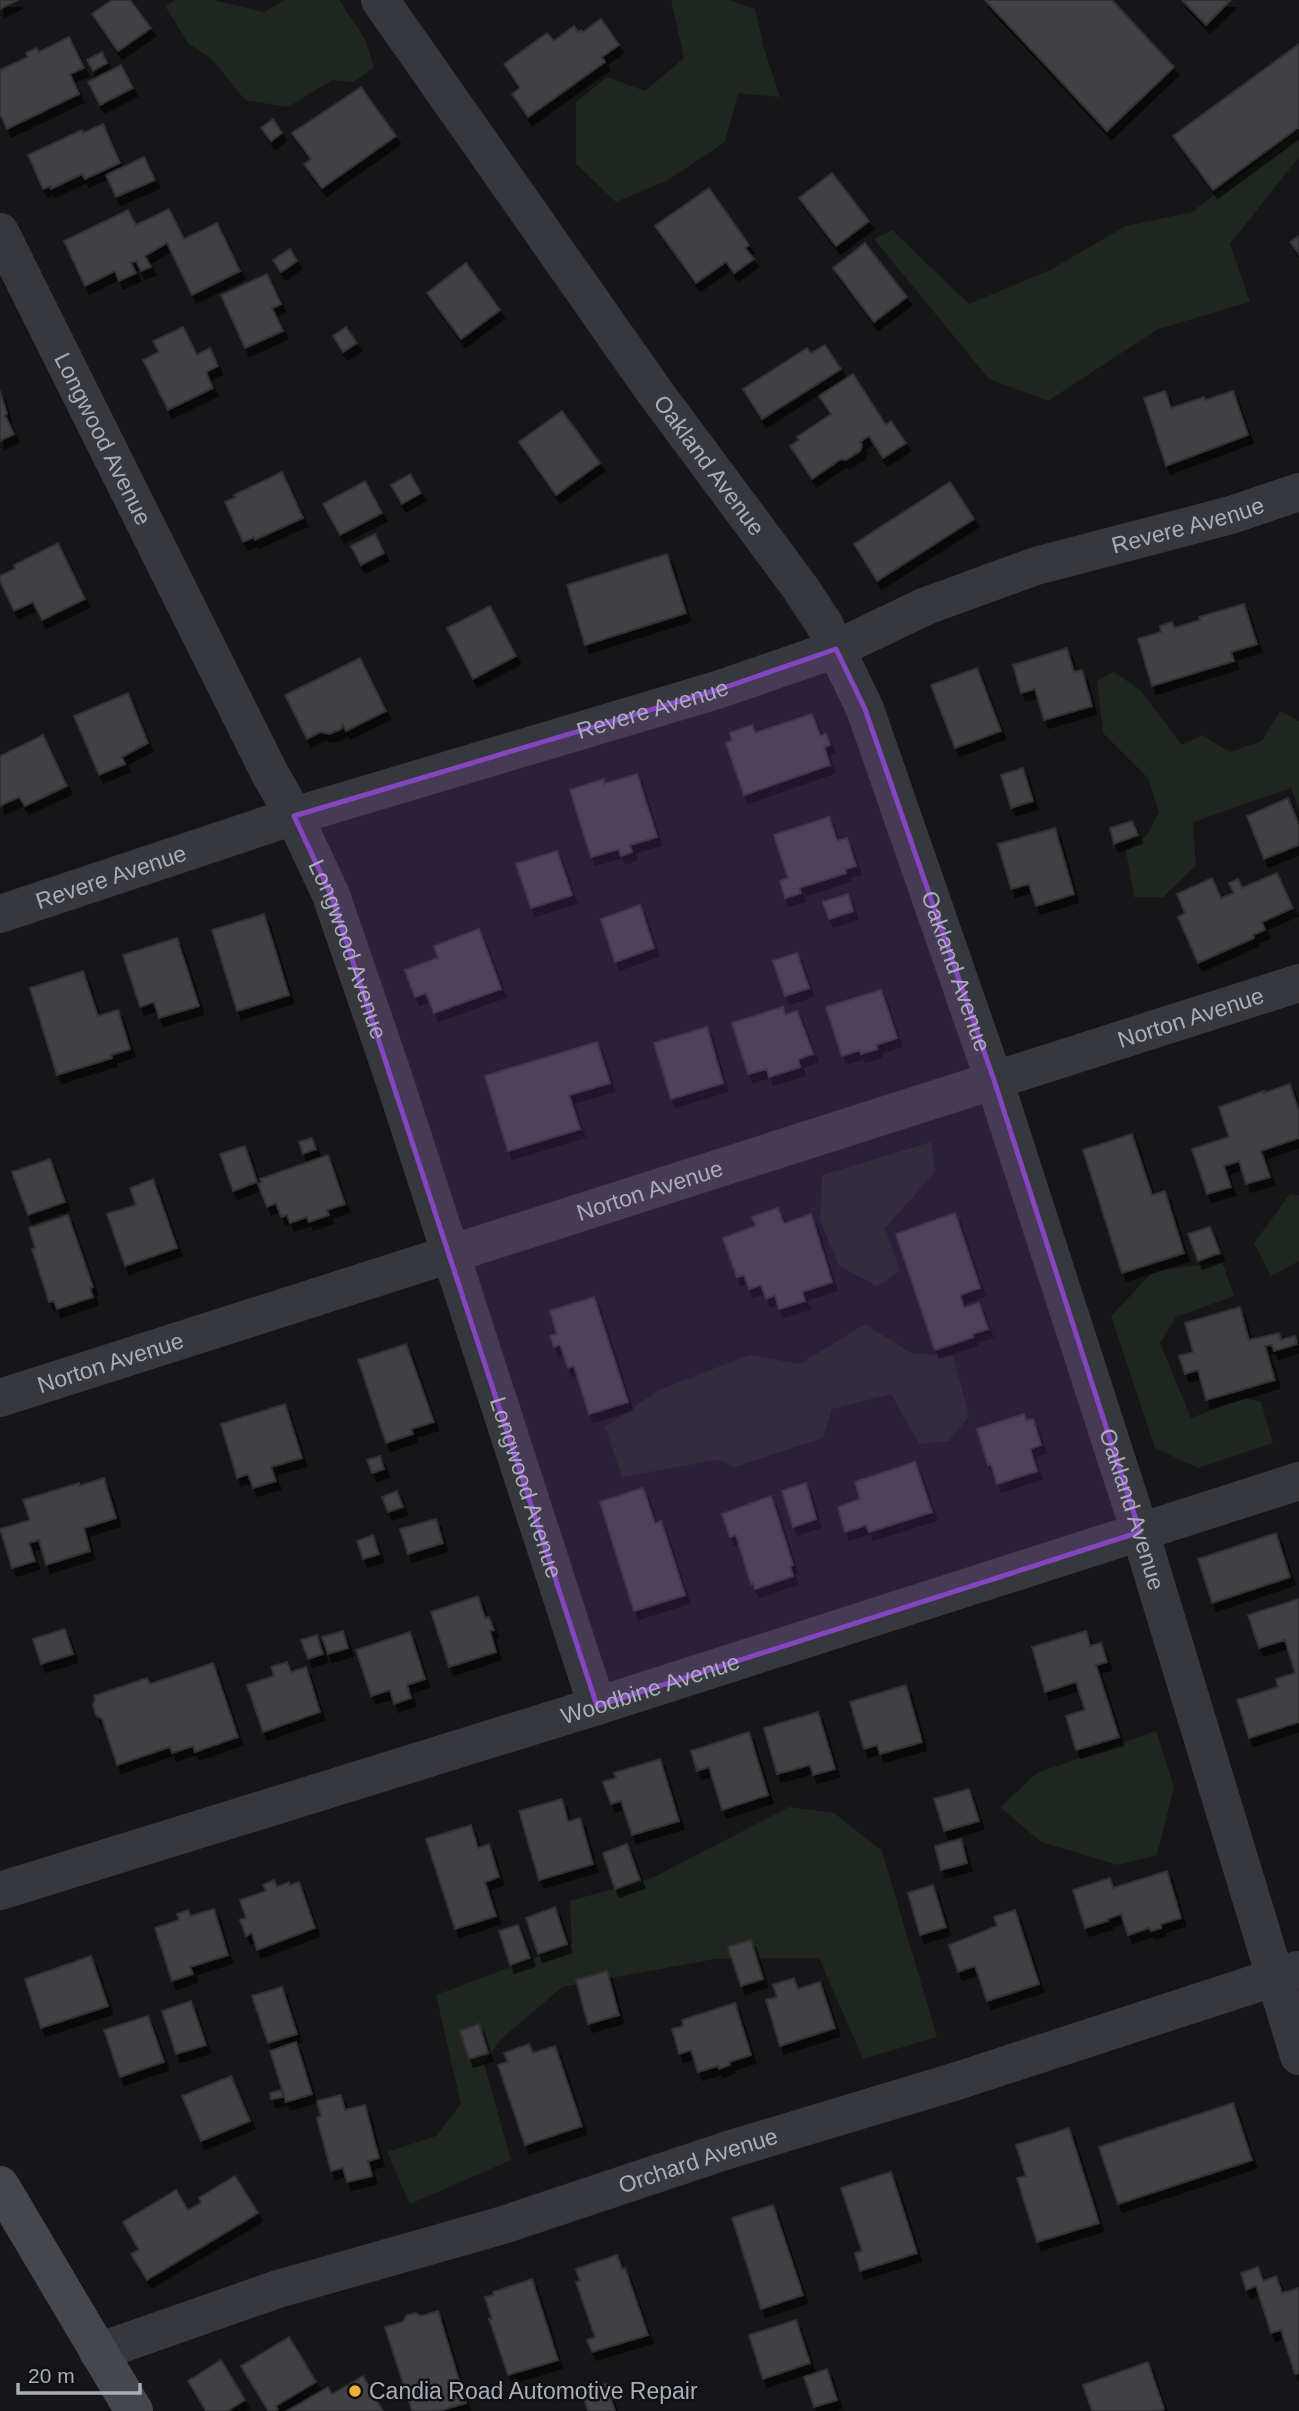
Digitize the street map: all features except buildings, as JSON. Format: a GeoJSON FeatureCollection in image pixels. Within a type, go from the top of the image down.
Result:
{"type":"FeatureCollection","features":[{"type":"Feature","properties":{"kind":"main road"},"geometry":{"type":"LineString","coordinates":[[0,2185],[134,2411]]}},
{"type":"Feature","properties":{"kind":"street","name":"Oakland Avenue"},"geometry":{"type":"LineString","coordinates":[[380,0],[654,391],[799,586],[824,624],[865,709],[995,1080],[1140,1532],[1287,1973],[1299,2056]]}},
{"type":"Feature","properties":{"kind":"street","name":"Longwood Avenue"},"geometry":{"type":"LineString","coordinates":[[0,232],[269,772],[294,816],[331,895],[393,1076],[597,1706]]}},
{"type":"Feature","properties":{"kind":"street","name":"Revere Avenue"},"geometry":{"type":"LineString","coordinates":[[0,914],[294,816],[717,690],[836,649],[926,606],[1037,566],[1231,515],[1299,492]]}},
{"type":"Feature","properties":{"kind":"street","name":"Norton Avenue"},"geometry":{"type":"LineString","coordinates":[[0,1398],[1299,983]]}},
{"type":"Feature","properties":{"kind":"street","name":"Woodbine Avenue"},"geometry":{"type":"LineString","coordinates":[[0,1891],[597,1706],[1299,1481]]}},
{"type":"Feature","properties":{"kind":"street","name":"Orchard Avenue"},"geometry":{"type":"LineString","coordinates":[[98,2352],[278,2289],[503,2225],[728,2150],[957,2081],[1287,1973]]}},
{"type":"Feature","properties":{"kind":"highlighted area"},"geometry":{"type":"Polygon","coordinates":[[[836,649],[865,709],[994,1080],[1140,1532],[597,1706],[331,895],[294,816],[717,690],[836,649]]]}},
{"type":"Feature","properties":{"kind":"shaded area"},"geometry":{"type":"Polygon","coordinates":[[[175,0],[213,0],[264,12],[285,0],[339,0],[365,39],[374,67],[354,82],[332,80],[288,107],[245,100],[213,60],[188,43],[165,6],[175,0]]]}},
{"type":"Feature","properties":{"kind":"shaded area"},"geometry":{"type":"Polygon","coordinates":[[[671,0],[729,0],[755,9],[765,52],[780,97],[738,93],[725,142],[668,180],[616,202],[576,164],[576,102],[607,77],[645,91],[684,58],[671,0]]]}},
{"type":"Feature","properties":{"kind":"shaded area"},"geometry":{"type":"Polygon","coordinates":[[[1299,130],[1299,157],[1230,244],[1250,302],[1158,329],[1048,401],[989,379],[874,239],[892,230],[969,304],[1050,270],[1126,226],[1192,212],[1299,130]]]}},
{"type":"Feature","properties":{"kind":"shaded area"},"geometry":{"type":"Polygon","coordinates":[[[1114,672],[1140,690],[1182,745],[1202,735],[1230,752],[1262,741],[1280,711],[1299,721],[1299,810],[1291,788],[1193,822],[1196,865],[1163,897],[1134,897],[1126,851],[1147,835],[1159,812],[1148,778],[1103,733],[1097,681],[1114,672]]]}},
{"type":"Feature","properties":{"kind":"shaded area"},"geometry":{"type":"Polygon","coordinates":[[[931,1142],[935,1172],[885,1228],[900,1271],[877,1286],[839,1266],[820,1220],[822,1175],[931,1142]]]}},
{"type":"Feature","properties":{"kind":"shaded area"},"geometry":{"type":"Polygon","coordinates":[[[1290,1194],[1299,1195],[1299,1261],[1271,1276],[1254,1243],[1290,1194]]]}},
{"type":"Feature","properties":{"kind":"shaded area"},"geometry":{"type":"Polygon","coordinates":[[[1222,1262],[1234,1296],[1176,1317],[1160,1343],[1191,1418],[1245,1398],[1261,1402],[1273,1443],[1198,1468],[1155,1448],[1111,1316],[1154,1271],[1222,1262]]]}},
{"type":"Feature","properties":{"kind":"shaded area"},"geometry":{"type":"Polygon","coordinates":[[[865,1324],[911,1353],[953,1356],[969,1416],[949,1441],[919,1444],[891,1394],[832,1409],[823,1438],[735,1467],[717,1460],[622,1477],[605,1427],[659,1390],[749,1355],[800,1364],[865,1324]]]}},
{"type":"Feature","properties":{"kind":"shaded area"},"geometry":{"type":"Polygon","coordinates":[[[1156,1731],[1174,1787],[1157,1855],[1118,1865],[1041,1842],[1000,1807],[1037,1773],[1156,1731]]]}},
{"type":"Feature","properties":{"kind":"shaded area"},"geometry":{"type":"Polygon","coordinates":[[[789,1807],[834,1813],[882,1851],[937,2037],[863,2059],[819,1958],[715,1959],[562,1987],[500,2040],[484,2064],[511,2160],[410,2204],[387,2152],[436,2136],[461,2104],[436,1995],[572,1944],[570,1901],[652,1878],[789,1807]]]}},
{"type":"Feature","properties":{"kind":"place","name":"Candia Road Automotive Repair"},"geometry":{"type":"Point","coordinates":[355,2391]}}]}
